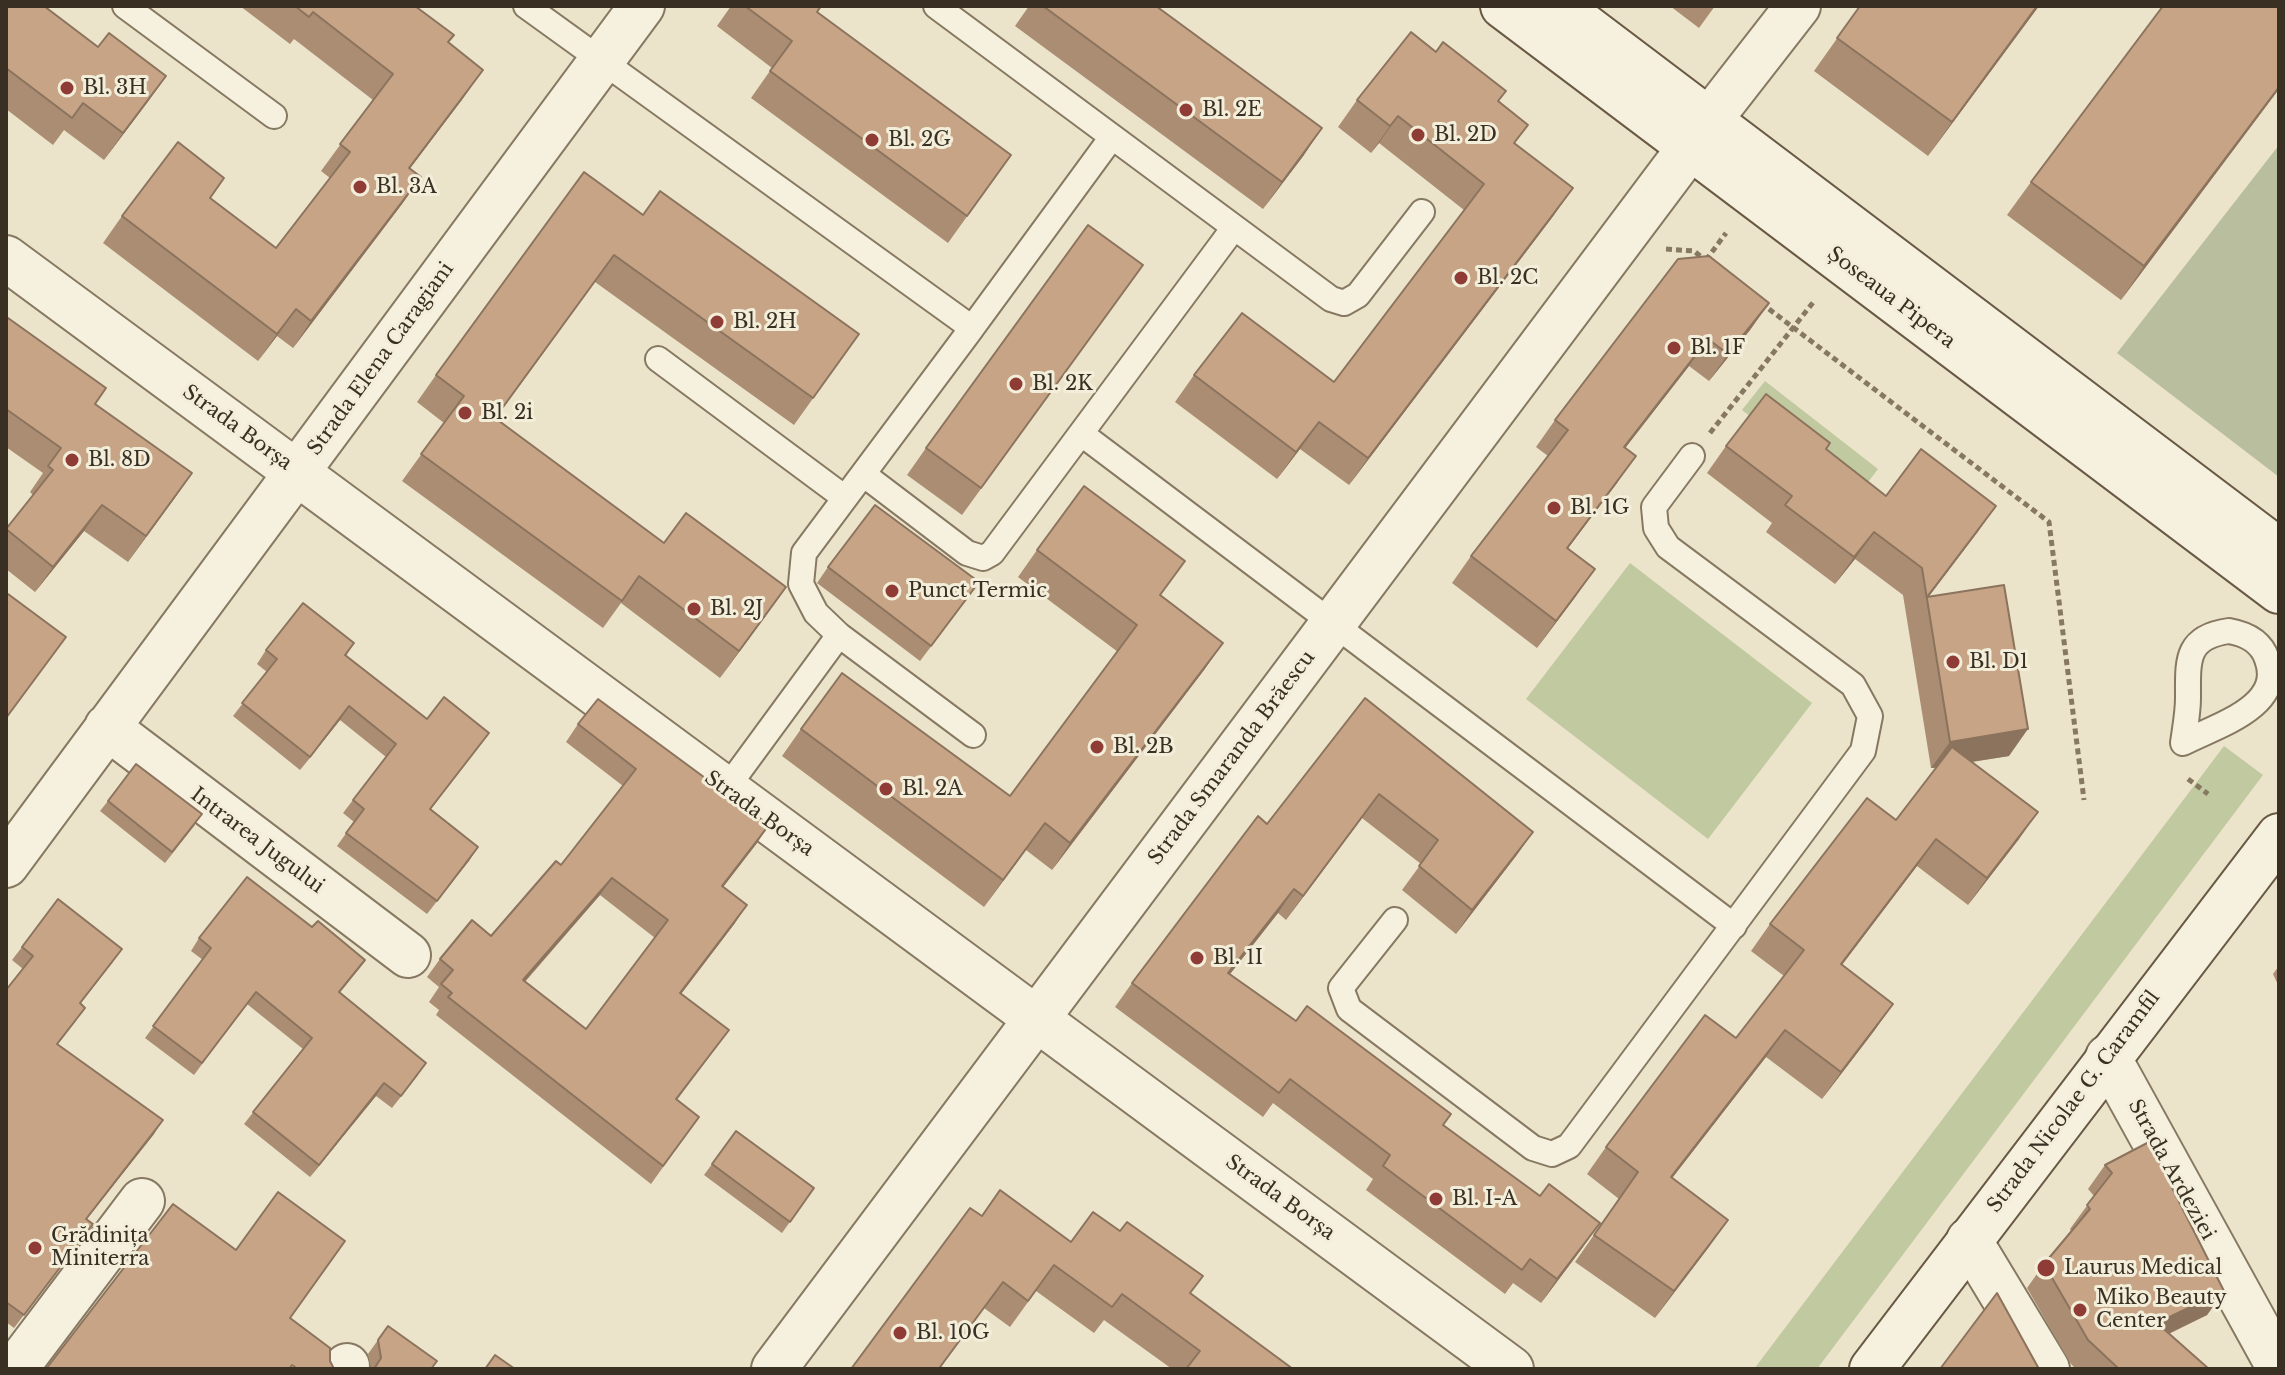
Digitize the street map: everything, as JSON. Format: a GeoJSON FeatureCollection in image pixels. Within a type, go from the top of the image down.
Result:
{"type":"FeatureCollection","features":[{"type":"Feature","properties":{"kind":"street","name":"Strada Elena Caragiani"},"geometry":{"type":"LineString","coordinates":[[6,865],[642,6]]}},
{"type":"Feature","properties":{"kind":"street","name":"Șoseaua Pipera"},"geometry":{"type":"LineString","coordinates":[[1503,6],[1700,133],[2279,551]]}},
{"type":"Feature","properties":{"kind":"street","name":"Șoseaua Pipera"},"geometry":{"type":"LineString","coordinates":[[1558,6],[1700,133],[2279,591]]}},
{"type":"Feature","properties":{"kind":"street","name":"Strada Smaranda Brăescu"},"geometry":{"type":"LineString","coordinates":[[774,1369],[1798,6]]}},
{"type":"Feature","properties":{"kind":"street","name":"Strada Borșa"},"geometry":{"type":"LineString","coordinates":[[6,258],[1511,1369]]}},
{"type":"Feature","properties":{"kind":"street","name":"Intrarea Jugului"},"geometry":{"type":"LineString","coordinates":[[107,727],[408,955]]}},
{"type":"Feature","properties":{"kind":"street","name":"Strada Nicolae G. Caramfil"},"geometry":{"type":"LineString","coordinates":[[1872,1369],[2108,1057],[2277,845]]}},
{"type":"Feature","properties":{"kind":"street","name":"Strada Ardeziei"},"geometry":{"type":"LineString","coordinates":[[2108,1057],[2279,1367]]}},
{"type":"Feature","properties":{"kind":"street"},"geometry":{"type":"LineString","coordinates":[[15,1369],[142,1201]]}},
{"type":"Feature","properties":{"kind":"street"},"geometry":{"type":"LineString","coordinates":[[1969,1240],[2047,1369]]}},
{"type":"Feature","properties":{"kind":"lane"},"geometry":{"type":"LineString","coordinates":[[125,6],[274,116]]}},
{"type":"Feature","properties":{"kind":"lane"},"geometry":{"type":"LineString","coordinates":[[526,6],[972,328]]}},
{"type":"Feature","properties":{"kind":"lane"},"geometry":{"type":"LineString","coordinates":[[936,6],[1331,299],[1344,303],[1358,295],[1422,212]]}},
{"type":"Feature","properties":{"kind":"lane"},"geometry":{"type":"LineString","coordinates":[[973,735],[839,635],[816,613],[801,584],[804,553],[1112,137]]}},
{"type":"Feature","properties":{"kind":"lane"},"geometry":{"type":"LineString","coordinates":[[863,474],[967,553],[983,558],[992,553],[1083,435],[1233,229]]}},
{"type":"Feature","properties":{"kind":"lane"},"geometry":{"type":"LineString","coordinates":[[658,359],[845,498]]}},
{"type":"Feature","properties":{"kind":"lane"},"geometry":{"type":"LineString","coordinates":[[1083,435],[1734,926]]}},
{"type":"Feature","properties":{"kind":"lane"},"geometry":{"type":"LineString","coordinates":[[1395,920],[1341,988],[1349,1009],[1533,1148],[1552,1154],[1569,1146],[1863,751],[1870,716],[1853,685],[1668,547],[1656,528],[1654,507],[1692,456]]}},
{"type":"Feature","properties":{"kind":"lane"},"geometry":{"type":"LineString","coordinates":[[2229,631],[2253,639],[2268,660],[2270,674],[2261,699],[2236,717],[2183,743],[2188,698],[2186,664],[2192,650],[2214,633],[2229,631]]}},
{"type":"Feature","properties":{"kind":"lane"},"geometry":{"type":"LineString","coordinates":[[726,789],[839,635]]}},
{"type":"Feature","properties":{"kind":"path"},"geometry":{"type":"LineString","coordinates":[[1706,261],[1726,233]]}},
{"type":"Feature","properties":{"kind":"path"},"geometry":{"type":"LineString","coordinates":[[1658,248],[1694,251],[1718,270]]}},
{"type":"Feature","properties":{"kind":"path"},"geometry":{"type":"LineString","coordinates":[[1756,299],[2049,522],[2084,800]]}},
{"type":"Feature","properties":{"kind":"path"},"geometry":{"type":"LineString","coordinates":[[1692,456],[1815,300]]}},
{"type":"Feature","properties":{"kind":"path"},"geometry":{"type":"LineString","coordinates":[[2188,779],[2208,794]]}},
{"type":"Feature","properties":{"kind":"green space"},"geometry":{"type":"Polygon","coordinates":[[[2279,145],[2279,477],[2117,353],[2279,145]]]}},
{"type":"Feature","properties":{"kind":"green space"},"geometry":{"type":"Polygon","coordinates":[[[1765,381],[1878,469],[1856,498],[1742,410],[1765,381]]]}},
{"type":"Feature","properties":{"kind":"green space"},"geometry":{"type":"Polygon","coordinates":[[[1630,563],[1812,703],[1708,839],[1526,699],[1630,563]]]}},
{"type":"Feature","properties":{"kind":"green space"},"geometry":{"type":"Polygon","coordinates":[[[2224,746],[2263,775],[1817,1369],[1754,1369],[2224,746]]]}},
{"type":"Feature","properties":{"kind":"building"},"geometry":{"type":"Polygon","coordinates":[[[6,6],[44,6],[98,47],[109,33],[166,76],[123,133],[83,103],[72,118],[6,68],[6,6]]]}},
{"type":"Feature","properties":{"kind":"building","name":"Bl. 3A"},"geometry":{"type":"Polygon","coordinates":[[[295,6],[415,6],[454,35],[448,42],[483,70],[409,168],[421,177],[311,321],[296,309],[277,334],[122,216],[178,142],[224,178],[210,198],[276,248],[350,152],[340,144],[393,74],[313,12],[309,17],[295,6]]]}},
{"type":"Feature","properties":{"kind":"building"},"geometry":{"type":"Polygon","coordinates":[[[745,6],[821,6],[817,12],[1011,155],[967,216],[770,71],[792,41],[745,6]]]}},
{"type":"Feature","properties":{"kind":"building"},"geometry":{"type":"Polygon","coordinates":[[[1043,6],[1156,6],[1322,128],[1282,182],[1043,6]]]}},
{"type":"Feature","properties":{"kind":"building"},"geometry":{"type":"Polygon","coordinates":[[[1860,6],[2037,6],[1952,122],[1837,38],[1860,6]]]}},
{"type":"Feature","properties":{"kind":"building"},"geometry":{"type":"Polygon","coordinates":[[[2163,6],[2279,6],[2279,87],[2144,266],[2031,182],[2163,6]]]}},
{"type":"Feature","properties":{"kind":"building"},"geometry":{"type":"Polygon","coordinates":[[[1411,32],[1436,52],[1443,42],[1506,91],[1498,101],[1528,125],[1514,143],[1573,188],[1368,458],[1319,422],[1296,452],[1194,375],[1242,313],[1334,382],[1484,184],[1398,116],[1390,126],[1357,100],[1411,32]]]}},
{"type":"Feature","properties":{"kind":"building"},"geometry":{"type":"Polygon","coordinates":[[[584,172],[643,215],[660,191],[859,334],[813,398],[614,255],[495,418],[664,543],[686,513],[786,587],[739,651],[639,576],[622,601],[421,454],[464,396],[436,375],[584,172]]]}},
{"type":"Feature","properties":{"kind":"building","name":"Bl. 2K"},"geometry":{"type":"Polygon","coordinates":[[[1088,225],[1143,265],[981,488],[926,448],[1088,225]]]}},
{"type":"Feature","properties":{"kind":"building"},"geometry":{"type":"Polygon","coordinates":[[[1709,256],[1769,303],[1728,354],[1708,339],[1624,447],[1636,456],[1567,548],[1595,569],[1556,621],[1471,556],[1568,430],[1555,420],[1678,259],[1709,256]]]}},
{"type":"Feature","properties":{"kind":"building"},"geometry":{"type":"Polygon","coordinates":[[[8,318],[106,388],[95,404],[192,473],[146,536],[102,505],[53,567],[6,529],[53,470],[48,466],[61,448],[6,409],[8,318]]]}},
{"type":"Feature","properties":{"kind":"building"},"geometry":{"type":"Polygon","coordinates":[[[1766,394],[1830,443],[1826,449],[1886,496],[1921,449],[1996,506],[1927,597],[2004,585],[2028,729],[1950,742],[1922,568],[1874,532],[1854,557],[1785,505],[1792,496],[1726,446],[1766,394]]]}},
{"type":"Feature","properties":{"kind":"building"},"geometry":{"type":"Polygon","coordinates":[[[1084,486],[1185,561],[1160,595],[1223,643],[1070,843],[1045,823],[1003,880],[801,729],[842,673],[1010,796],[1137,625],[1037,550],[1084,486]]]}},
{"type":"Feature","properties":{"kind":"building","name":"Punct Termic"},"geometry":{"type":"Polygon","coordinates":[[[875,505],[979,582],[931,646],[828,567],[875,505]]]}},
{"type":"Feature","properties":{"kind":"building"},"geometry":{"type":"Polygon","coordinates":[[[8,594],[66,637],[6,718],[6,596],[8,594]]]}},
{"type":"Feature","properties":{"kind":"building"},"geometry":{"type":"Polygon","coordinates":[[[303,603],[354,643],[345,655],[427,719],[444,697],[489,733],[430,809],[478,847],[437,901],[346,833],[364,809],[353,800],[396,744],[349,706],[310,757],[242,703],[277,659],[266,650],[303,603]]]}},
{"type":"Feature","properties":{"kind":"building"},"geometry":{"type":"Polygon","coordinates":[[[1365,698],[1533,832],[1472,910],[1419,866],[1438,840],[1379,794],[1303,896],[1294,889],[1228,973],[1296,1021],[1307,1006],[1451,1114],[1443,1125],[1540,1196],[1549,1184],[1600,1223],[1557,1279],[1530,1259],[1522,1270],[1383,1166],[1390,1155],[1290,1079],[1279,1093],[1132,983],[1258,816],[1267,824],[1365,698]]]}},
{"type":"Feature","properties":{"kind":"building"},"geometry":{"type":"Polygon","coordinates":[[[598,699],[769,825],[722,886],[747,905],[680,993],[729,1030],[676,1099],[699,1117],[663,1166],[448,997],[452,993],[441,984],[453,970],[440,959],[472,920],[491,936],[556,861],[561,865],[636,769],[578,724],[598,699]],[[612,878],[523,980],[586,1029],[668,920],[612,878]]]}},
{"type":"Feature","properties":{"kind":"building"},"geometry":{"type":"Polygon","coordinates":[[[1952,747],[2038,812],[1987,878],[1936,839],[1841,964],[1893,1004],[1841,1072],[1785,1030],[1671,1177],[1728,1220],[1674,1291],[1594,1235],[1638,1172],[1606,1147],[1705,1015],[1736,1038],[1804,950],[1770,924],[1867,798],[1896,820],[1952,747]]]}},
{"type":"Feature","properties":{"kind":"building"},"geometry":{"type":"Polygon","coordinates":[[[136,764],[202,814],[172,852],[108,801],[136,764]]]}},
{"type":"Feature","properties":{"kind":"building"},"geometry":{"type":"Polygon","coordinates":[[[247,877],[312,927],[318,921],[365,960],[339,992],[426,1063],[401,1096],[384,1083],[319,1165],[253,1112],[312,1038],[256,992],[202,1063],[153,1026],[211,948],[199,938],[247,877]]]}},
{"type":"Feature","properties":{"kind":"building"},"geometry":{"type":"Polygon","coordinates":[[[58,899],[122,949],[80,1003],[85,1008],[57,1044],[163,1120],[86,1219],[93,1224],[24,1315],[6,1302],[6,990],[33,956],[22,947],[58,899]]]}},
{"type":"Feature","properties":{"kind":"building"},"geometry":{"type":"Polygon","coordinates":[[[736,1131],[814,1188],[790,1222],[712,1164],[736,1131]]]}},
{"type":"Feature","properties":{"kind":"building"},"geometry":{"type":"Polygon","coordinates":[[[2149,1142],[2224,1291],[2157,1323],[2209,1369],[2119,1369],[2088,1340],[2044,1264],[2090,1209],[2087,1205],[2112,1173],[2105,1165],[2149,1142]]]}},
{"type":"Feature","properties":{"kind":"building"},"geometry":{"type":"Polygon","coordinates":[[[1000,1190],[1071,1242],[1093,1212],[1120,1231],[1127,1222],[1203,1276],[1190,1293],[1293,1369],[1186,1369],[1200,1351],[1122,1294],[1112,1307],[1054,1265],[1028,1301],[1003,1282],[940,1367],[944,1369],[851,1369],[970,1208],[982,1216],[1000,1190]]]}},
{"type":"Feature","properties":{"kind":"building"},"geometry":{"type":"Polygon","coordinates":[[[278,1192],[345,1241],[290,1318],[330,1348],[330,1361],[334,1369],[298,1369],[292,1365],[289,1369],[46,1369],[173,1204],[236,1250],[278,1192]]]}},
{"type":"Feature","properties":{"kind":"building"},"geometry":{"type":"Polygon","coordinates":[[[1997,1293],[2039,1369],[1940,1369],[1997,1293]]]}},
{"type":"Feature","properties":{"kind":"building"},"geometry":{"type":"Polygon","coordinates":[[[388,1326],[437,1361],[431,1369],[374,1369],[381,1358],[378,1340],[388,1326]]]}},
{"type":"Feature","properties":{"kind":"building"},"geometry":{"type":"Polygon","coordinates":[[[495,1355],[515,1369],[485,1369],[495,1355]]]}},
{"type":"Feature","properties":{"kind":"place","name":"Bl. 3H"},"geometry":{"type":"Point","coordinates":[67,88]}},
{"type":"Feature","properties":{"kind":"place","name":"Bl. 2E"},"geometry":{"type":"Point","coordinates":[1186,110]}},
{"type":"Feature","properties":{"kind":"place","name":"Bl. 2D"},"geometry":{"type":"Point","coordinates":[1418,135]}},
{"type":"Feature","properties":{"kind":"place","name":"Bl. 2G"},"geometry":{"type":"Point","coordinates":[872,140]}},
{"type":"Feature","properties":{"kind":"place","name":"Bl. 3A"},"geometry":{"type":"Point","coordinates":[360,187]}},
{"type":"Feature","properties":{"kind":"place","name":"Bl. 2C"},"geometry":{"type":"Point","coordinates":[1461,278]}},
{"type":"Feature","properties":{"kind":"place","name":"Bl. 2H"},"geometry":{"type":"Point","coordinates":[717,322]}},
{"type":"Feature","properties":{"kind":"place","name":"Bl. 1F"},"geometry":{"type":"Point","coordinates":[1674,348]}},
{"type":"Feature","properties":{"kind":"place","name":"Bl. 2K"},"geometry":{"type":"Point","coordinates":[1016,384]}},
{"type":"Feature","properties":{"kind":"place","name":"Bl. 2i"},"geometry":{"type":"Point","coordinates":[465,413]}},
{"type":"Feature","properties":{"kind":"place","name":"Bl. 8D"},"geometry":{"type":"Point","coordinates":[72,460]}},
{"type":"Feature","properties":{"kind":"place","name":"Bl. 1G"},"geometry":{"type":"Point","coordinates":[1554,508]}},
{"type":"Feature","properties":{"kind":"place","name":"Punct Termic"},"geometry":{"type":"Point","coordinates":[892,591]}},
{"type":"Feature","properties":{"kind":"place","name":"Bl. 2J"},"geometry":{"type":"Point","coordinates":[694,609]}},
{"type":"Feature","properties":{"kind":"place","name":"Bl. D1"},"geometry":{"type":"Point","coordinates":[1953,662]}},
{"type":"Feature","properties":{"kind":"place","name":"Bl. 2B"},"geometry":{"type":"Point","coordinates":[1097,747]}},
{"type":"Feature","properties":{"kind":"place","name":"Bl. 2A"},"geometry":{"type":"Point","coordinates":[886,789]}},
{"type":"Feature","properties":{"kind":"place","name":"Bl. 1I"},"geometry":{"type":"Point","coordinates":[1197,958]}},
{"type":"Feature","properties":{"kind":"place","name":"Bl. I-A"},"geometry":{"type":"Point","coordinates":[1436,1199]}},
{"type":"Feature","properties":{"kind":"place","name":"Grădinița Miniterra"},"geometry":{"type":"Point","coordinates":[35,1248]}},
{"type":"Feature","properties":{"kind":"place","name":"Laurus Medical"},"geometry":{"type":"Point","coordinates":[2046,1268]}},
{"type":"Feature","properties":{"kind":"place","name":"Miko Beauty Center"},"geometry":{"type":"Point","coordinates":[2080,1310]}},
{"type":"Feature","properties":{"kind":"place","name":"Bl. 10G"},"geometry":{"type":"Point","coordinates":[900,1333]}}]}
